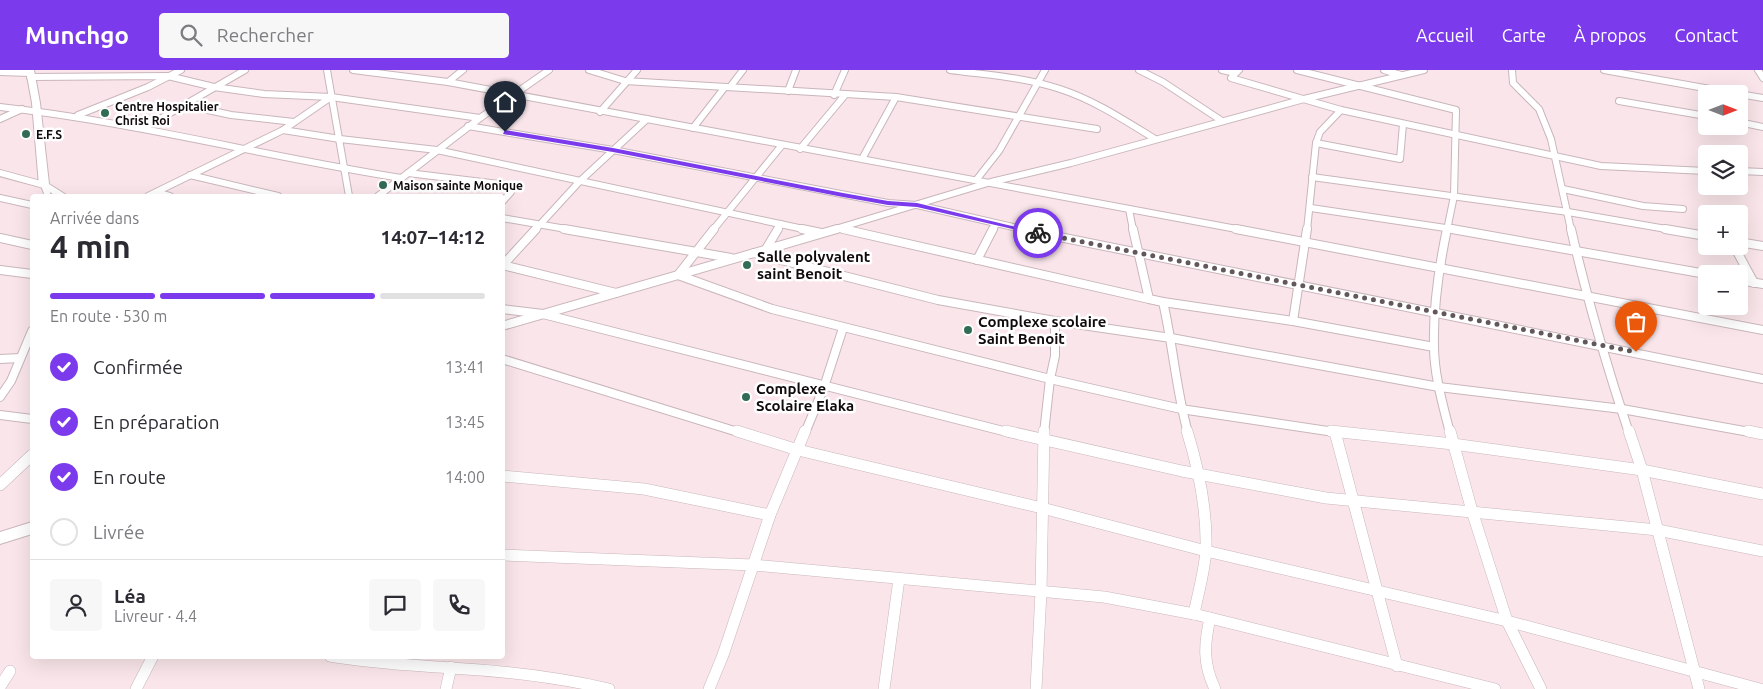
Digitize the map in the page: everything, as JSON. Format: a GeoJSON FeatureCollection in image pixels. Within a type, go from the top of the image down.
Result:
{"type":"FeatureCollection","features":[{"type":"Feature","properties":{"kind":"main road"},"geometry":{"type":"LineString","coordinates":[[30,73],[36,106],[44,185],[60,194]]}},
{"type":"Feature","properties":{"kind":"main road"},"geometry":{"type":"LineString","coordinates":[[0,538],[30,529]]}},
{"type":"Feature","properties":{"kind":"street"},"geometry":{"type":"LineString","coordinates":[[53,76],[62,70]]}},
{"type":"Feature","properties":{"kind":"street"},"geometry":{"type":"LineString","coordinates":[[78,115],[181,70]]}},
{"type":"Feature","properties":{"kind":"street"},"geometry":{"type":"LineString","coordinates":[[146,127],[245,70]]}},
{"type":"Feature","properties":{"kind":"street"},"geometry":{"type":"LineString","coordinates":[[327,70],[348,194]]}},
{"type":"Feature","properties":{"kind":"street"},"geometry":{"type":"LineString","coordinates":[[353,70],[391,72],[600,112],[977,179],[1763,330]]}},
{"type":"Feature","properties":{"kind":"street"},"geometry":{"type":"LineString","coordinates":[[448,82],[463,70]]}},
{"type":"Feature","properties":{"kind":"street"},"geometry":{"type":"LineString","coordinates":[[381,194],[468,126],[549,70]]}},
{"type":"Feature","properties":{"kind":"street"},"geometry":{"type":"LineString","coordinates":[[589,70],[625,81],[896,98],[1098,129]]}},
{"type":"Feature","properties":{"kind":"street"},"geometry":{"type":"LineString","coordinates":[[600,112],[625,81],[637,70]]}},
{"type":"Feature","properties":{"kind":"street"},"geometry":{"type":"LineString","coordinates":[[693,128],[743,70]]}},
{"type":"Feature","properties":{"kind":"street"},"geometry":{"type":"LineString","coordinates":[[788,91],[796,70]]}},
{"type":"Feature","properties":{"kind":"street"},"geometry":{"type":"LineString","coordinates":[[834,95],[845,70]]}},
{"type":"Feature","properties":{"kind":"street"},"geometry":{"type":"LineString","coordinates":[[950,70],[1060,88],[1088,100],[1155,139]]}},
{"type":"Feature","properties":{"kind":"street"},"geometry":{"type":"LineString","coordinates":[[977,179],[999,151],[1045,70]]}},
{"type":"Feature","properties":{"kind":"street"},"geometry":{"type":"LineString","coordinates":[[1139,70],[1163,82],[1222,121]]}},
{"type":"Feature","properties":{"kind":"street"},"geometry":{"type":"LineString","coordinates":[[1222,70],[1237,72]]}},
{"type":"Feature","properties":{"kind":"street"},"geometry":{"type":"LineString","coordinates":[[1297,70],[1355,86],[1456,109],[1454,196],[1439,268],[1434,347],[1439,387],[1472,512],[1508,621],[1541,689]]}},
{"type":"Feature","properties":{"kind":"street"},"geometry":{"type":"LineString","coordinates":[[1384,70],[1402,75]]}},
{"type":"Feature","properties":{"kind":"street"},"geometry":{"type":"LineString","coordinates":[[505,325],[616,294],[991,182],[1304,99],[1424,70]]}},
{"type":"Feature","properties":{"kind":"street"},"geometry":{"type":"LineString","coordinates":[[1512,70],[1515,86],[1540,110],[1552,139],[1586,295],[1600,345],[1642,470],[1699,689]]}},
{"type":"Feature","properties":{"kind":"street"},"geometry":{"type":"LineString","coordinates":[[1604,70],[1698,87]]}},
{"type":"Feature","properties":{"kind":"street"},"geometry":{"type":"LineString","coordinates":[[1758,70],[1763,78]]}},
{"type":"Feature","properties":{"kind":"street"},"geometry":{"type":"LineString","coordinates":[[0,72],[53,76],[168,76],[214,87],[264,94],[331,97],[480,118]]}},
{"type":"Feature","properties":{"kind":"street"},"geometry":{"type":"LineString","coordinates":[[1237,72],[1231,78],[1342,110],[1455,136],[1610,167],[1698,171]]}},
{"type":"Feature","properties":{"kind":"street"},"geometry":{"type":"LineString","coordinates":[[800,148],[845,95]]}},
{"type":"Feature","properties":{"kind":"street"},"geometry":{"type":"LineString","coordinates":[[1748,96],[1763,98]]}},
{"type":"Feature","properties":{"kind":"street"},"geometry":{"type":"LineString","coordinates":[[152,194],[283,130],[331,97]]}},
{"type":"Feature","properties":{"kind":"street"},"geometry":{"type":"LineString","coordinates":[[862,159],[896,98]]}},
{"type":"Feature","properties":{"kind":"street"},"geometry":{"type":"LineString","coordinates":[[1619,101],[1698,115]]}},
{"type":"Feature","properties":{"kind":"street"},"geometry":{"type":"LineString","coordinates":[[185,105],[231,115],[294,122]]}},
{"type":"Feature","properties":{"kind":"street"},"geometry":{"type":"LineString","coordinates":[[0,119],[23,109],[36,106],[146,127],[345,171],[401,178]]}},
{"type":"Feature","properties":{"kind":"street"},"geometry":{"type":"LineString","coordinates":[[0,107],[23,109]]}},
{"type":"Feature","properties":{"kind":"street"},"geometry":{"type":"LineString","coordinates":[[1293,322],[1297,285],[1310,208],[1316,143],[1320,132],[1342,110]]}},
{"type":"Feature","properties":{"kind":"street"},"geometry":{"type":"LineString","coordinates":[[505,263],[579,182],[647,119]]}},
{"type":"Feature","properties":{"kind":"street"},"geometry":{"type":"LineString","coordinates":[[1316,143],[1400,159],[1403,124]]}},
{"type":"Feature","properties":{"kind":"street"},"geometry":{"type":"LineString","coordinates":[[1748,124],[1763,127]]}},
{"type":"Feature","properties":{"kind":"street"},"geometry":{"type":"LineString","coordinates":[[468,126],[613,150],[888,203],[917,205],[996,224],[1763,379]]}},
{"type":"Feature","properties":{"kind":"street"},"geometry":{"type":"LineString","coordinates":[[283,130],[340,139],[437,150],[823,233]]}},
{"type":"Feature","properties":{"kind":"street"},"geometry":{"type":"LineString","coordinates":[[678,275],[782,145]]}},
{"type":"Feature","properties":{"kind":"street"},"geometry":{"type":"LineString","coordinates":[[1748,171],[1763,172]]}},
{"type":"Feature","properties":{"kind":"street"},"geometry":{"type":"LineString","coordinates":[[0,173],[44,185],[47,194]]}},
{"type":"Feature","properties":{"kind":"street"},"geometry":{"type":"LineString","coordinates":[[408,173],[507,185],[510,187],[511,192],[505,199]]}},
{"type":"Feature","properties":{"kind":"street"},"geometry":{"type":"LineString","coordinates":[[190,175],[270,194]]}},
{"type":"Feature","properties":{"kind":"street"},"geometry":{"type":"LineString","coordinates":[[1312,177],[1568,212],[1698,235]]}},
{"type":"Feature","properties":{"kind":"street"},"geometry":{"type":"LineString","coordinates":[[1563,189],[1643,206],[1683,209]]}},
{"type":"Feature","properties":{"kind":"street"},"geometry":{"type":"LineString","coordinates":[[157,192],[164,194]]}},
{"type":"Feature","properties":{"kind":"street"},"geometry":{"type":"LineString","coordinates":[[0,198],[30,205]]}},
{"type":"Feature","properties":{"kind":"street"},"geometry":{"type":"LineString","coordinates":[[1310,208],[1447,228],[1698,273]]}},
{"type":"Feature","properties":{"kind":"street"},"geometry":{"type":"LineString","coordinates":[[1128,209],[1149,299]]}},
{"type":"Feature","properties":{"kind":"street"},"geometry":{"type":"LineString","coordinates":[[505,218],[733,258]]}},
{"type":"Feature","properties":{"kind":"street"},"geometry":{"type":"LineString","coordinates":[[766,249],[781,224]]}},
{"type":"Feature","properties":{"kind":"street"},"geometry":{"type":"LineString","coordinates":[[977,260],[996,224]]}},
{"type":"Feature","properties":{"kind":"street"},"geometry":{"type":"LineString","coordinates":[[839,228],[1163,302],[1293,322],[1434,347]]}},
{"type":"Feature","properties":{"kind":"street"},"geometry":{"type":"LineString","coordinates":[[0,238],[30,245]]}},
{"type":"Feature","properties":{"kind":"street"},"geometry":{"type":"LineString","coordinates":[[1748,244],[1763,246]]}},
{"type":"Feature","properties":{"kind":"street"},"geometry":{"type":"LineString","coordinates":[[754,253],[938,300],[1055,321],[1171,338],[1439,387],[1622,409],[1763,434]]}},
{"type":"Feature","properties":{"kind":"street"},"geometry":{"type":"LineString","coordinates":[[1739,255],[1754,283]]}},
{"type":"Feature","properties":{"kind":"street"},"geometry":{"type":"LineString","coordinates":[[505,266],[616,294]]}},
{"type":"Feature","properties":{"kind":"street"},"geometry":{"type":"LineString","coordinates":[[0,270],[30,274]]}},
{"type":"Feature","properties":{"kind":"street"},"geometry":{"type":"LineString","coordinates":[[678,275],[772,309],[843,328],[1181,409],[1335,432],[1453,444],[1642,470],[1763,494]]}},
{"type":"Feature","properties":{"kind":"street"},"geometry":{"type":"LineString","coordinates":[[1748,282],[1763,284]]}},
{"type":"Feature","properties":{"kind":"street"},"geometry":{"type":"LineString","coordinates":[[1163,302],[1171,338],[1181,409],[1200,475],[1205,518],[1206,551],[1194,614]]}},
{"type":"Feature","properties":{"kind":"street"},"geometry":{"type":"LineString","coordinates":[[505,309],[543,314],[824,387],[1043,441],[1200,475],[1315,497],[1356,502],[1658,530],[1763,551]]}},
{"type":"Feature","properties":{"kind":"street"},"geometry":{"type":"LineString","coordinates":[[1036,689],[1041,592],[1043,441],[1055,353],[1055,321]]}},
{"type":"Feature","properties":{"kind":"street"},"geometry":{"type":"LineString","coordinates":[[710,689],[770,515],[824,387],[843,328]]}},
{"type":"Feature","properties":{"kind":"street"},"geometry":{"type":"LineString","coordinates":[[0,397],[11,381],[30,336]]}},
{"type":"Feature","properties":{"kind":"street"},"geometry":{"type":"LineString","coordinates":[[0,359],[20,358]]}},
{"type":"Feature","properties":{"kind":"street"},"geometry":{"type":"LineString","coordinates":[[505,360],[798,450],[1042,508],[1206,551],[1508,621],[1760,689]]}},
{"type":"Feature","properties":{"kind":"street"},"geometry":{"type":"LineString","coordinates":[[0,415],[30,419]]}},
{"type":"Feature","properties":{"kind":"street"},"geometry":{"type":"LineString","coordinates":[[1335,432],[1356,502],[1376,590],[1397,666]]}},
{"type":"Feature","properties":{"kind":"street"},"geometry":{"type":"LineString","coordinates":[[0,485],[30,457]]}},
{"type":"Feature","properties":{"kind":"street"},"geometry":{"type":"LineString","coordinates":[[505,476],[644,490],[770,515]]}},
{"type":"Feature","properties":{"kind":"street"},"geometry":{"type":"LineString","coordinates":[[505,555],[753,565],[1104,597],[1194,614],[1495,689]]}},
{"type":"Feature","properties":{"kind":"street"},"geometry":{"type":"LineString","coordinates":[[884,689],[899,578]]}},
{"type":"Feature","properties":{"kind":"street"},"geometry":{"type":"LineString","coordinates":[[1210,618],[1203,648],[1203,662],[1215,689]]}},
{"type":"Feature","properties":{"kind":"street"},"geometry":{"type":"LineString","coordinates":[[136,689],[151,659]]}},
{"type":"Feature","properties":{"kind":"street"},"geometry":{"type":"LineString","coordinates":[[351,659],[386,664],[418,661],[451,667],[545,676],[609,689]]}},
{"type":"Feature","properties":{"kind":"street"},"geometry":{"type":"LineString","coordinates":[[446,689],[451,667]]}},
{"type":"Feature","properties":{"kind":"street"},"geometry":{"type":"LineString","coordinates":[[0,687],[10,671]]}},
{"type":"Feature","properties":{"kind":"way so far"},"geometry":{"type":"LineString","coordinates":[[1038,233],[1636,352]]}},
{"type":"Feature","properties":{"kind":"place","name":"Centre Hospitalier Christ Roi"},"geometry":{"type":"Point","coordinates":[105,113]}},
{"type":"Feature","properties":{"kind":"place","name":"E.F.S"},"geometry":{"type":"Point","coordinates":[26,134]}},
{"type":"Feature","properties":{"kind":"place","name":"Maison sainte Monique"},"geometry":{"type":"Point","coordinates":[383,185]}},
{"type":"Feature","properties":{"kind":"place","name":"Salle polyvalent saint Benoit"},"geometry":{"type":"Point","coordinates":[747,265]}},
{"type":"Feature","properties":{"kind":"place","name":"Complexe scolaire Saint Benoit"},"geometry":{"type":"Point","coordinates":[968,330]}},
{"type":"Feature","properties":{"kind":"place","name":"Complexe Scolaire Elaka"},"geometry":{"type":"Point","coordinates":[746,397]}},
{"type":"Feature","properties":{"kind":"route"},"geometry":{"type":"LineString","coordinates":[[505,132],[613,150],[888,203],[917,205],[1038,233]]}}]}
